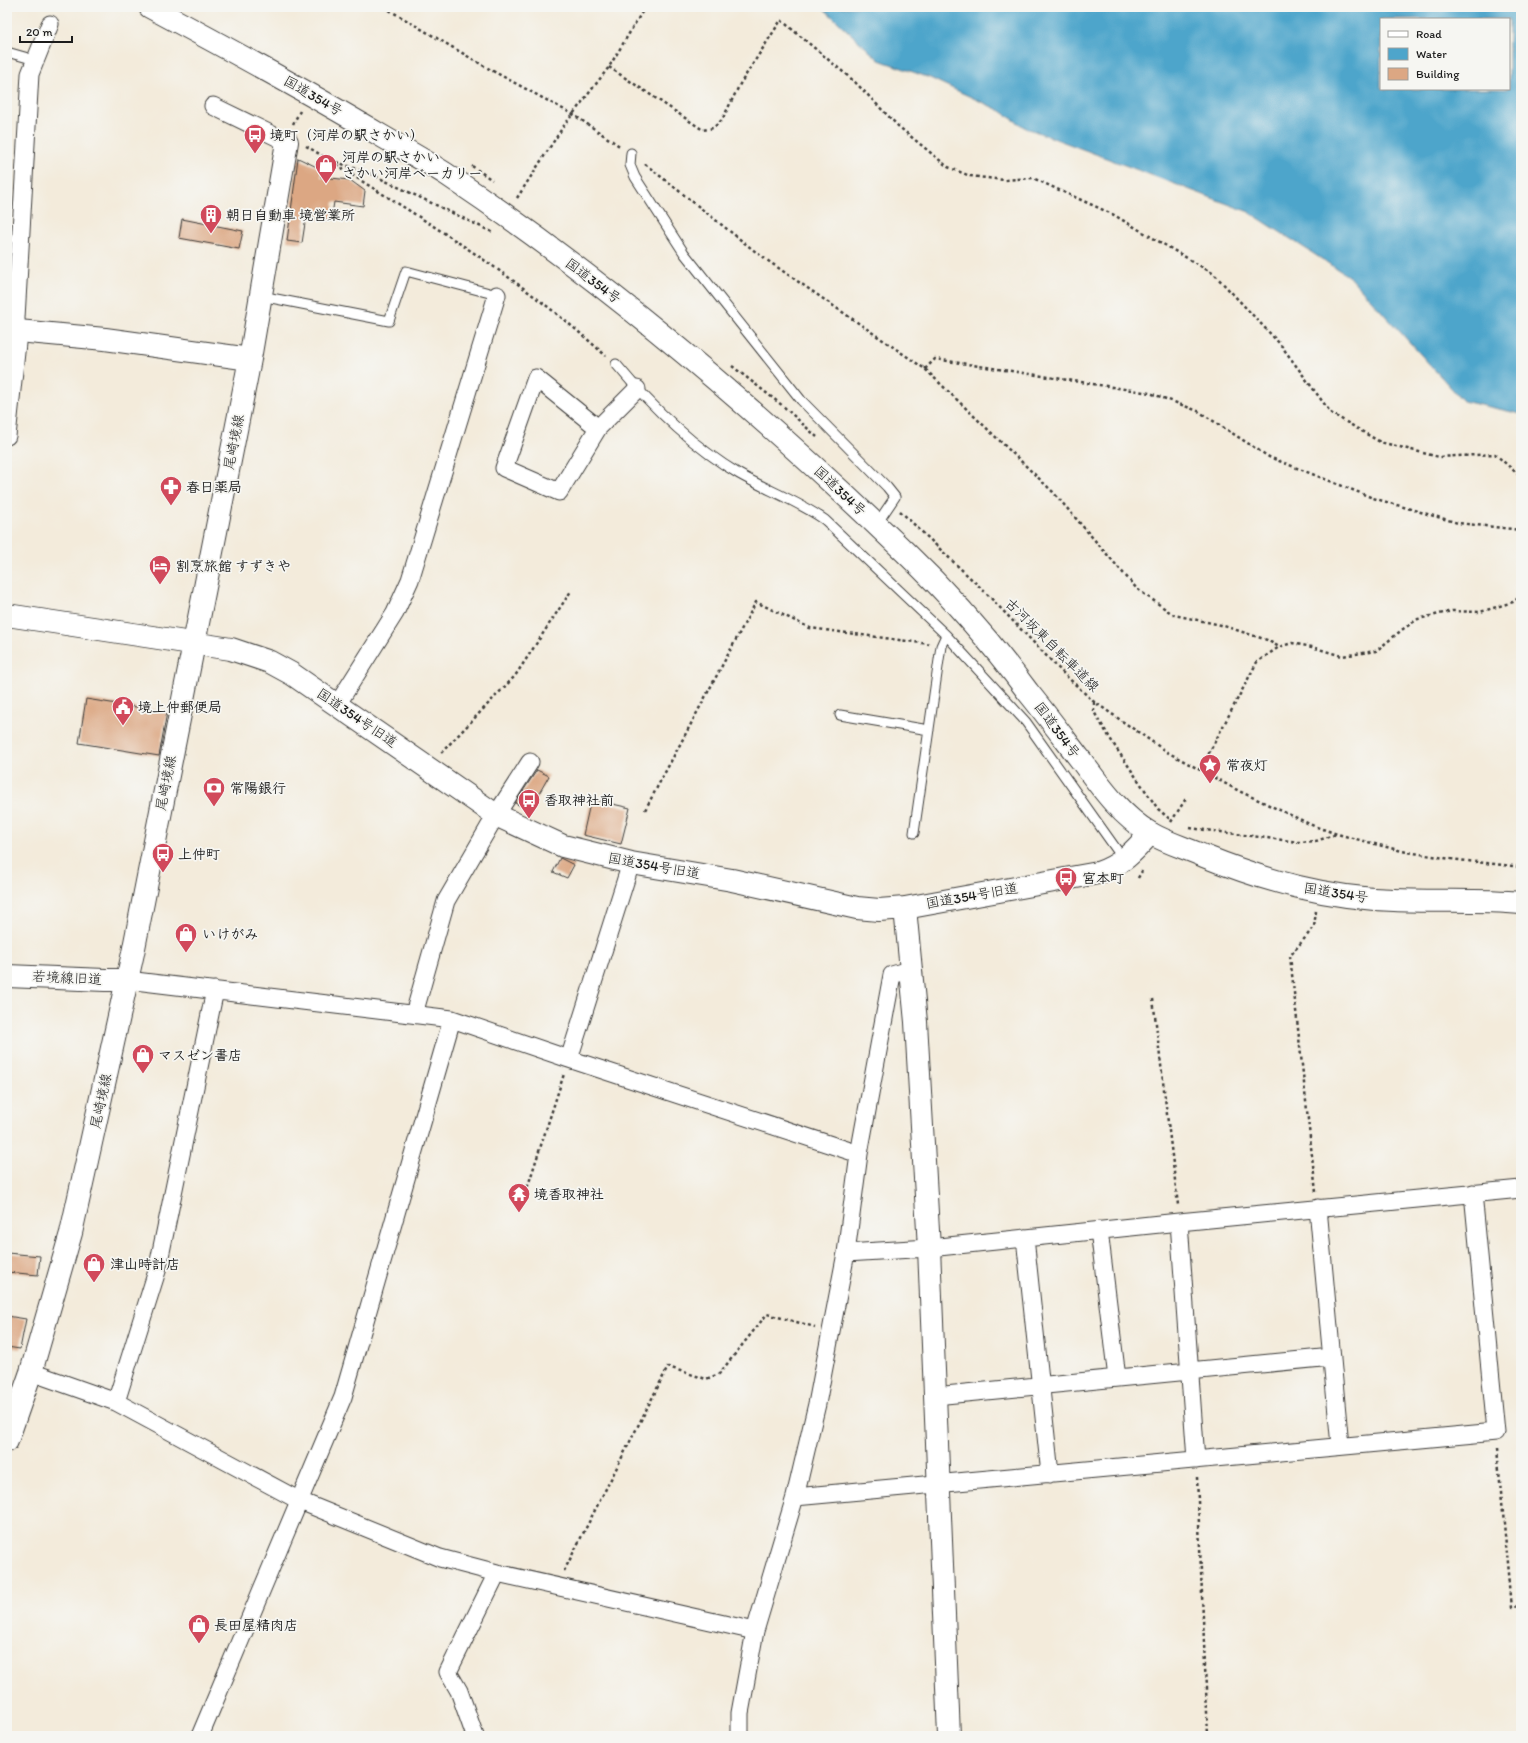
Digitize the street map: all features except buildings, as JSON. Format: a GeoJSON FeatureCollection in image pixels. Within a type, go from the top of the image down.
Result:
{"type":"FeatureCollection","features":[{"type":"Feature","properties":{"kind":"main road","name":"国道354号"},"geometry":{"type":"LineString","coordinates":[[150,7],[310,93],[444,173],[587,275],[730,390],[786,440],[917,564],[970,620],[1006,662],[1110,798],[1135,823],[1159,829],[1231,867],[1282,884],[1318,892],[1353,897],[1393,900],[1494,900],[1521,903]]}},
{"type":"Feature","properties":{"kind":"main road","name":"尾崎境線"},"geometry":{"type":"LineString","coordinates":[[9,1428],[31,1372],[71,1233],[127,980],[250,359],[261,296],[294,138]]}},
{"type":"Feature","properties":{"kind":"main road"},"geometry":{"type":"LineString","coordinates":[[12,330],[105,339],[250,359]]}},
{"type":"Feature","properties":{"kind":"main road","name":"国道354号旧道"},"geometry":{"type":"LineString","coordinates":[[7,615],[232,649],[270,662],[292,674],[496,814],[563,846],[630,863],[732,880],[857,908],[879,910],[905,908],[1098,874],[1114,867],[1124,860],[1159,829]]}},
{"type":"Feature","properties":{"kind":"main road"},"geometry":{"type":"LineString","coordinates":[[905,908],[916,1022],[929,1248],[950,1736]]}},
{"type":"Feature","properties":{"kind":"main road","name":"若境線旧道"},"geometry":{"type":"LineString","coordinates":[[7,976],[127,980]]}},
{"type":"Feature","properties":{"kind":"street"},"geometry":{"type":"LineString","coordinates":[[7,436],[17,343],[12,330],[30,74],[50,24]]}},
{"type":"Feature","properties":{"kind":"street"},"geometry":{"type":"LineString","coordinates":[[213,106],[294,138]]}},
{"type":"Feature","properties":{"kind":"street"},"geometry":{"type":"LineString","coordinates":[[337,705],[395,613],[410,580],[497,295]]}},
{"type":"Feature","properties":{"kind":"street"},"geometry":{"type":"LineString","coordinates":[[598,428],[536,378],[504,468],[559,492],[598,428],[637,389]]}},
{"type":"Feature","properties":{"kind":"street"},"geometry":{"type":"LineString","coordinates":[[414,1014],[446,901],[496,814],[530,762]]}},
{"type":"Feature","properties":{"kind":"street"},"geometry":{"type":"LineString","coordinates":[[569,1059],[630,863]]}},
{"type":"Feature","properties":{"kind":"street"},"geometry":{"type":"LineString","coordinates":[[740,1736],[740,1713],[756,1631],[795,1497],[817,1404],[846,1253],[859,1154],[892,975],[912,969]]}},
{"type":"Feature","properties":{"kind":"street"},"geometry":{"type":"LineString","coordinates":[[127,980],[452,1019],[859,1154]]}},
{"type":"Feature","properties":{"kind":"street"},"geometry":{"type":"LineString","coordinates":[[116,1402],[157,1271],[214,990]]}},
{"type":"Feature","properties":{"kind":"street"},"geometry":{"type":"LineString","coordinates":[[200,1736],[343,1397],[452,1019]]}},
{"type":"Feature","properties":{"kind":"street"},"geometry":{"type":"LineString","coordinates":[[846,1253],[929,1248],[1318,1208],[1521,1189]]}},
{"type":"Feature","properties":{"kind":"street"},"geometry":{"type":"LineString","coordinates":[[795,1497],[1496,1432],[1473,1193]]}},
{"type":"Feature","properties":{"kind":"street"},"geometry":{"type":"LineString","coordinates":[[1318,1208],[1340,1446]]}},
{"type":"Feature","properties":{"kind":"street"},"geometry":{"type":"LineString","coordinates":[[1179,1222],[1196,1460]]}},
{"type":"Feature","properties":{"kind":"street"},"geometry":{"type":"LineString","coordinates":[[1099,1230],[1117,1378]]}},
{"type":"Feature","properties":{"kind":"street"},"geometry":{"type":"LineString","coordinates":[[1025,1238],[1050,1474]]}},
{"type":"Feature","properties":{"kind":"street"},"geometry":{"type":"LineString","coordinates":[[936,1396],[1332,1357]]}},
{"type":"Feature","properties":{"kind":"street"},"geometry":{"type":"LineString","coordinates":[[31,1372],[116,1402],[300,1501],[440,1558],[497,1573],[756,1631]]}},
{"type":"Feature","properties":{"kind":"street"},"geometry":{"type":"LineString","coordinates":[[475,1736],[459,1690],[448,1672],[497,1573]]}},
{"type":"Feature","properties":{"kind":"lane"},"geometry":{"type":"LineString","coordinates":[[7,52],[35,60]]}},
{"type":"Feature","properties":{"kind":"lane"},"geometry":{"type":"LineString","coordinates":[[631,153],[630,165],[635,177],[684,253],[801,400],[887,487],[895,497],[876,525]]}},
{"type":"Feature","properties":{"kind":"lane"},"geometry":{"type":"LineString","coordinates":[[261,296],[389,322],[406,271],[497,295]]}},
{"type":"Feature","properties":{"kind":"lane"},"geometry":{"type":"LineString","coordinates":[[616,364],[637,389],[678,428],[704,449],[739,474],[810,510],[825,520],[946,634],[1026,722],[1124,860]]}},
{"type":"Feature","properties":{"kind":"lane"},"geometry":{"type":"LineString","coordinates":[[914,833],[941,646],[946,634]]}},
{"type":"Feature","properties":{"kind":"lane"},"geometry":{"type":"LineString","coordinates":[[840,715],[929,730]]}},
{"type":"Feature","properties":{"kind":"path"},"geometry":{"type":"LineString","coordinates":[[384,7],[491,70],[574,115],[631,153],[761,256],[925,369],[1053,492],[1137,589],[1174,615],[1220,625],[1267,640],[1279,647]]}},
{"type":"Feature","properties":{"kind":"path"},"geometry":{"type":"LineString","coordinates":[[518,198],[563,127],[574,115],[609,67],[645,7]]}},
{"type":"Feature","properties":{"kind":"path"},"geometry":{"type":"LineString","coordinates":[[609,67],[703,130],[713,128],[722,120],[740,84],[781,20],[855,82],[898,126],[948,167],[970,176],[1004,180],[1034,178],[1114,215],[1214,274],[1280,344],[1331,413],[1380,442],[1439,457],[1495,454],[1521,477]]}},
{"type":"Feature","properties":{"kind":"path"},"geometry":{"type":"LineString","coordinates":[[302,106],[294,138],[438,228],[506,276],[582,334],[616,364]]}},
{"type":"Feature","properties":{"kind":"path"},"geometry":{"type":"LineString","coordinates":[[333,161],[369,174],[501,236]]}},
{"type":"Feature","properties":{"kind":"path"},"geometry":{"type":"LineString","coordinates":[[925,369],[935,359],[1150,393],[1198,412],[1269,458],[1373,498],[1458,523],[1521,530]]}},
{"type":"Feature","properties":{"kind":"path","name":"古河坂東自転車道線"},"geometry":{"type":"LineString","coordinates":[[920,529],[1006,613],[1062,673],[1094,701],[1167,752],[1239,792],[1314,826],[1337,834],[1402,851],[1521,867]]}},
{"type":"Feature","properties":{"kind":"path"},"geometry":{"type":"LineString","coordinates":[[428,767],[515,676],[571,591]]}},
{"type":"Feature","properties":{"kind":"path"},"geometry":{"type":"LineString","coordinates":[[1200,770],[1257,662],[1279,647],[1292,643],[1342,656],[1376,651],[1402,629],[1418,619],[1452,611],[1480,612],[1513,602],[1521,596]]}},
{"type":"Feature","properties":{"kind":"path"},"geometry":{"type":"LineString","coordinates":[[645,810],[756,602],[810,628],[941,646]]}},
{"type":"Feature","properties":{"kind":"path"},"geometry":{"type":"LineString","coordinates":[[1094,701],[1094,712],[1116,748],[1158,809],[1177,824]]}},
{"type":"Feature","properties":{"kind":"path"},"geometry":{"type":"LineString","coordinates":[[1159,829],[1172,821],[1187,797]]}},
{"type":"Feature","properties":{"kind":"path"},"geometry":{"type":"LineString","coordinates":[[1188,828],[1298,842],[1316,840],[1337,834]]}},
{"type":"Feature","properties":{"kind":"path"},"geometry":{"type":"LineString","coordinates":[[1318,892],[1314,926],[1290,956],[1318,1208]]}},
{"type":"Feature","properties":{"kind":"path"},"geometry":{"type":"LineString","coordinates":[[1153,999],[1179,1222]]}},
{"type":"Feature","properties":{"kind":"path"},"geometry":{"type":"LineString","coordinates":[[524,1198],[569,1059]]}},
{"type":"Feature","properties":{"kind":"path"},"geometry":{"type":"LineString","coordinates":[[556,1586],[668,1367],[706,1379],[719,1374],[767,1314],[831,1331]]}},
{"type":"Feature","properties":{"kind":"path"},"geometry":{"type":"LineString","coordinates":[[1496,1432],[1512,1607],[1521,1606]]}},
{"type":"Feature","properties":{"kind":"path"},"geometry":{"type":"LineString","coordinates":[[1196,1460],[1208,1736]]}},
{"type":"Feature","properties":{"kind":"water"},"geometry":{"type":"Polygon","coordinates":[[[822,7],[1521,7],[1521,414],[1463,401],[1351,278],[1249,212],[1024,127],[1001,111],[930,78],[879,60],[822,7]]]}},
{"type":"Feature","properties":{"kind":"place","name":"境町（河岸の駅さかい）"},"geometry":{"type":"Point","coordinates":[255,154]}},
{"type":"Feature","properties":{"kind":"place","name":"河岸の駅さかい さかい河岸ベーカリー"},"geometry":{"type":"Point","coordinates":[326,184]}},
{"type":"Feature","properties":{"kind":"place","name":"朝日自動車 境営業所"},"geometry":{"type":"Point","coordinates":[211,234]}},
{"type":"Feature","properties":{"kind":"place","name":"春日薬局"},"geometry":{"type":"Point","coordinates":[171,506]}},
{"type":"Feature","properties":{"kind":"place","name":"割烹旅館 すずきや"},"geometry":{"type":"Point","coordinates":[160,586]}},
{"type":"Feature","properties":{"kind":"place","name":"境上仲郵便局"},"geometry":{"type":"Point","coordinates":[123,726]}},
{"type":"Feature","properties":{"kind":"place","name":"常夜灯"},"geometry":{"type":"Point","coordinates":[1210,784]}},
{"type":"Feature","properties":{"kind":"place","name":"常陽銀行"},"geometry":{"type":"Point","coordinates":[214,808]}},
{"type":"Feature","properties":{"kind":"place","name":"香取神社前"},"geometry":{"type":"Point","coordinates":[529,820]}},
{"type":"Feature","properties":{"kind":"place","name":"上仲町"},"geometry":{"type":"Point","coordinates":[163,874]}},
{"type":"Feature","properties":{"kind":"place","name":"宮本町"},"geometry":{"type":"Point","coordinates":[1066,898]}},
{"type":"Feature","properties":{"kind":"place","name":"いけがみ"},"geometry":{"type":"Point","coordinates":[186,954]}},
{"type":"Feature","properties":{"kind":"place","name":"マスゼン書店"},"geometry":{"type":"Point","coordinates":[143,1074]}},
{"type":"Feature","properties":{"kind":"place","name":"境香取神社"},"geometry":{"type":"Point","coordinates":[519,1214]}},
{"type":"Feature","properties":{"kind":"place","name":"津山時計店"},"geometry":{"type":"Point","coordinates":[94,1284]}},
{"type":"Feature","properties":{"kind":"place","name":"長田屋精肉店"},"geometry":{"type":"Point","coordinates":[199,1644]}}]}
